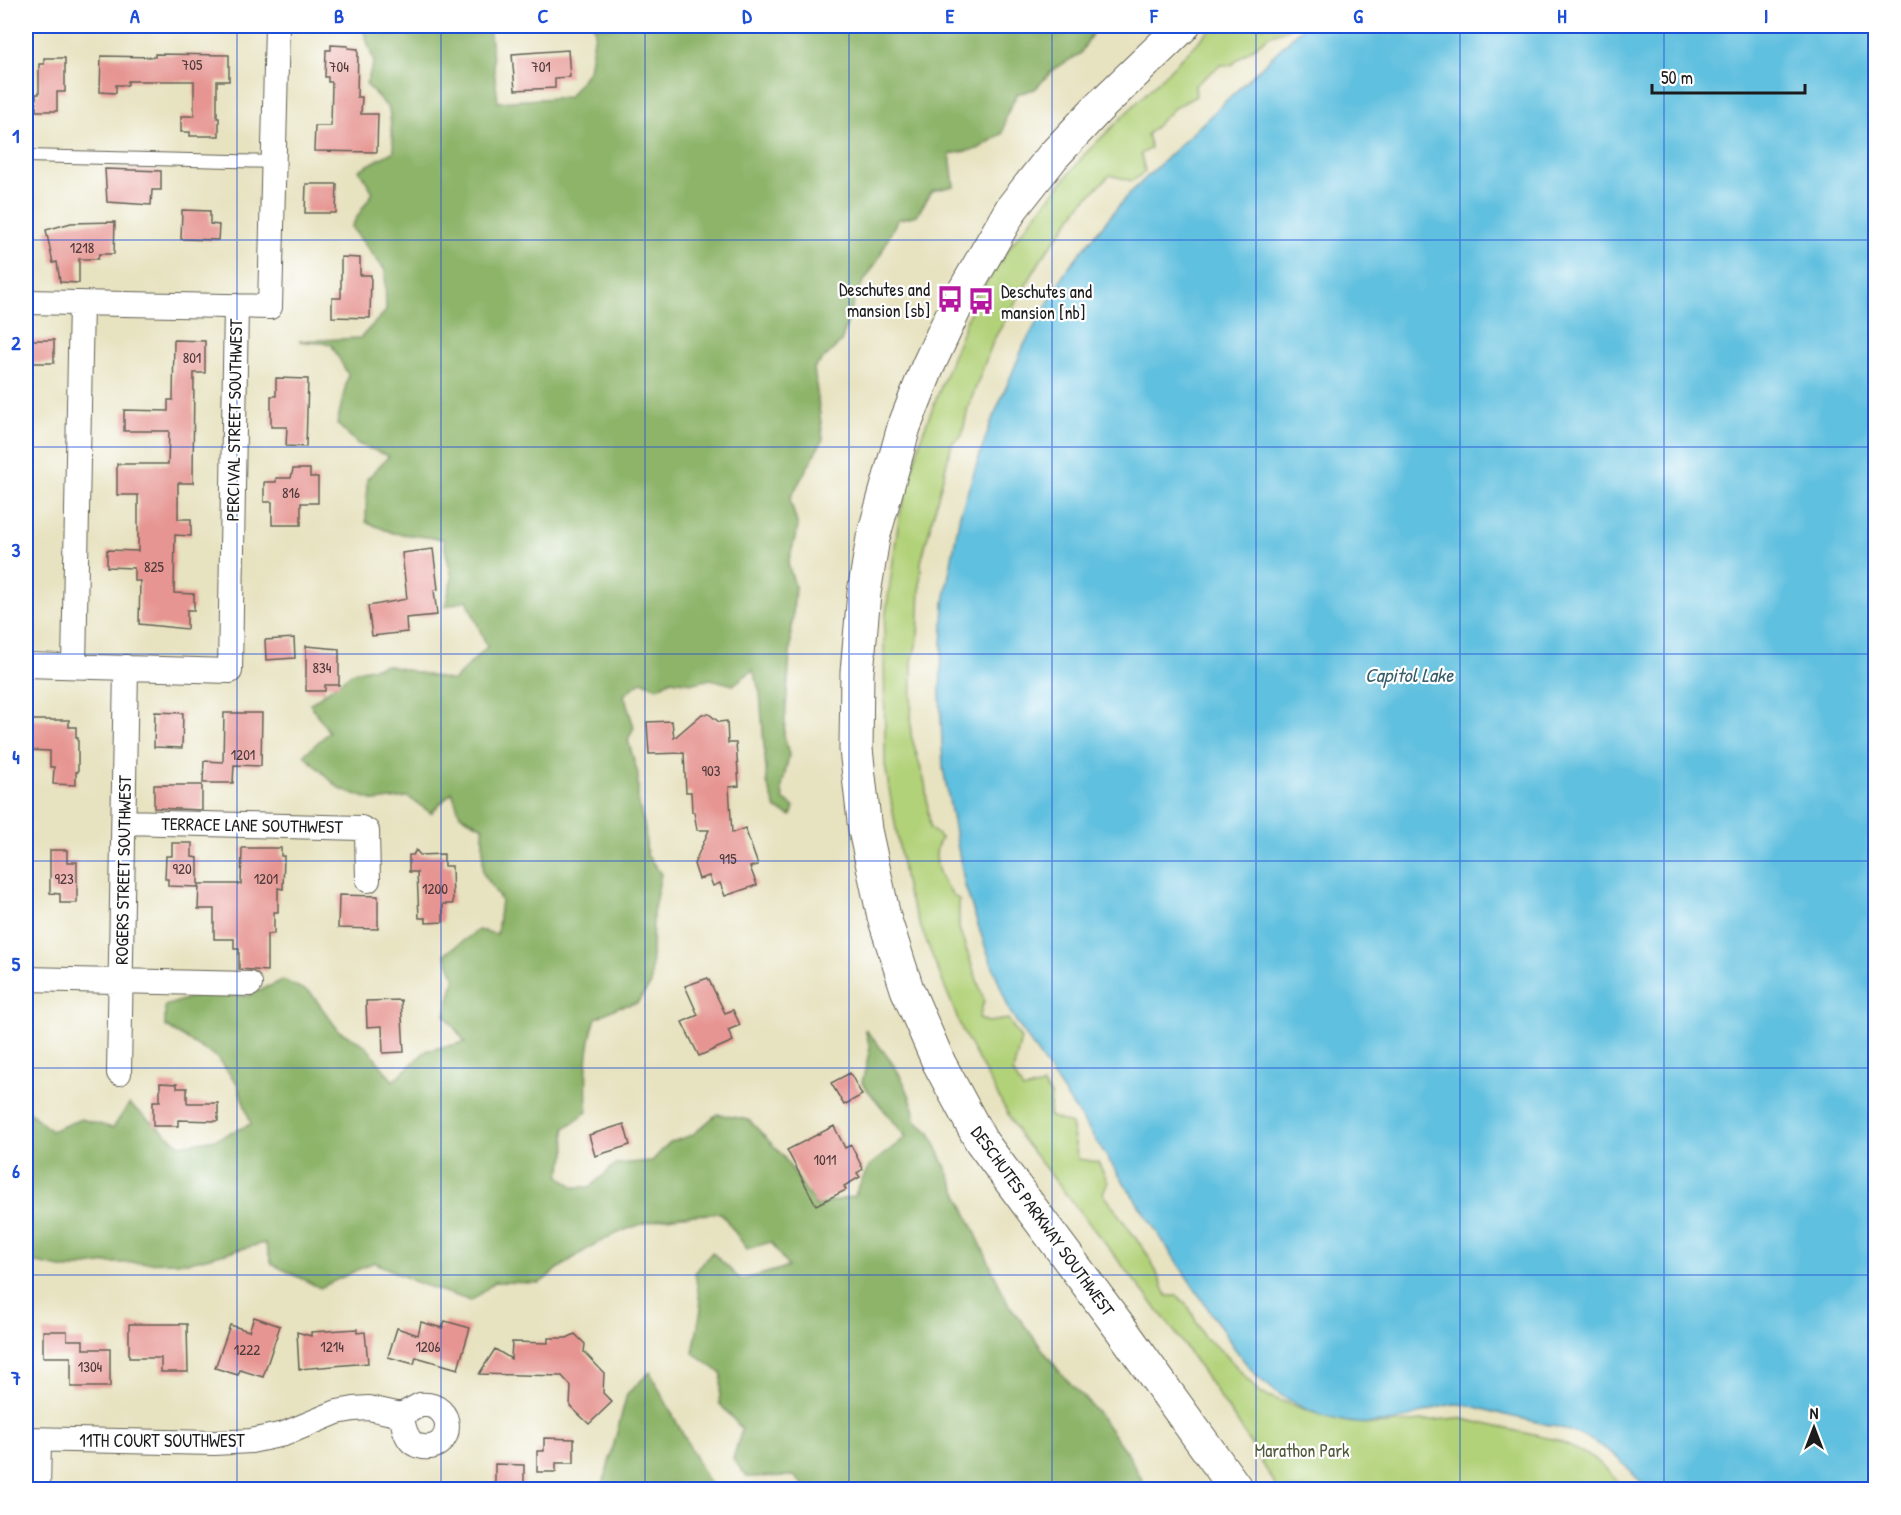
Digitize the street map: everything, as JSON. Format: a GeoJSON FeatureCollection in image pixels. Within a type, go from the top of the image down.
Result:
{"type":"FeatureCollection","features":[{"type":"Feature","properties":{"kind":"street","name":"PERCIVAL STREET SOUTHWEST"},"geometry":{"type":"LineString","coordinates":[[126,668],[230,670],[236,306],[270,307],[277,26]]}},
{"type":"Feature","properties":{"kind":"street","name":"DESCHUTES PARKWAY SOUTHWEST"},"geometry":{"type":"LineString","coordinates":[[1183,26],[1089,117],[1053,156],[1012,208],[958,302],[928,366],[904,427],[873,538],[864,593],[857,672],[856,749],[865,830],[884,917],[907,989],[939,1063],[981,1141],[1122,1329],[1237,1490]]}},
{"type":"Feature","properties":{"kind":"street"},"geometry":{"type":"LineString","coordinates":[[26,302],[236,306]]}},
{"type":"Feature","properties":{"kind":"street"},"geometry":{"type":"LineString","coordinates":[[74,666],[81,303]]}},
{"type":"Feature","properties":{"kind":"street"},"geometry":{"type":"LineString","coordinates":[[26,665],[126,668]]}},
{"type":"Feature","properties":{"kind":"street","name":"ROGERS STREET SOUTHWEST"},"geometry":{"type":"LineString","coordinates":[[119,1073],[126,668]]}},
{"type":"Feature","properties":{"kind":"street","name":"TERRACE LANE SOUTHWEST"},"geometry":{"type":"LineString","coordinates":[[124,822],[361,828],[367,831],[368,880]]}},
{"type":"Feature","properties":{"kind":"street"},"geometry":{"type":"LineString","coordinates":[[26,979],[250,984]]}},
{"type":"Feature","properties":{"kind":"street","name":"11TH COURT SOUTHWEST"},"geometry":{"type":"LineString","coordinates":[[32,1440],[214,1443],[251,1441],[284,1434],[337,1412],[354,1409],[369,1408],[401,1415]]}},
{"type":"Feature","properties":{"kind":"street"},"geometry":{"type":"LineString","coordinates":[[32,1440],[38,1490]]}},
{"type":"Feature","properties":{"kind":"lane"},"geometry":{"type":"LineString","coordinates":[[26,156],[274,162]]}},
{"type":"Feature","properties":{"kind":"green space"},"geometry":{"type":"Polygon","coordinates":[[[362,26],[489,26],[498,102],[569,97],[589,70],[594,26],[1100,26],[1093,32],[1080,54],[1055,68],[1035,89],[1017,94],[1006,116],[1003,133],[978,149],[950,154],[954,186],[932,191],[917,215],[897,220],[878,260],[857,292],[841,342],[814,368],[823,439],[790,499],[798,527],[788,564],[795,586],[784,735],[789,755],[782,787],[783,799],[794,807],[791,816],[776,809],[767,783],[760,693],[753,670],[733,685],[711,679],[693,683],[671,680],[657,688],[642,681],[624,695],[634,727],[628,740],[638,774],[638,801],[645,828],[647,855],[661,874],[653,913],[651,984],[637,1003],[618,1007],[596,1018],[588,1053],[587,1112],[565,1128],[566,1154],[559,1175],[574,1187],[590,1187],[616,1164],[652,1161],[669,1143],[692,1135],[717,1114],[749,1120],[783,1156],[816,1206],[854,1196],[869,1166],[906,1137],[862,1083],[870,1048],[865,1029],[882,1049],[904,1082],[915,1120],[930,1133],[1007,1302],[1059,1371],[1097,1412],[1129,1456],[1147,1489],[809,1490],[794,1476],[747,1477],[733,1459],[742,1429],[719,1403],[722,1374],[693,1353],[701,1309],[695,1273],[712,1252],[741,1280],[788,1267],[771,1242],[747,1249],[721,1213],[644,1223],[597,1243],[540,1283],[495,1282],[471,1301],[420,1284],[374,1262],[320,1288],[272,1264],[265,1243],[190,1262],[107,1263],[66,1269],[26,1261],[26,1109],[51,1131],[81,1119],[113,1128],[129,1104],[180,1145],[216,1139],[251,1124],[237,1083],[216,1057],[165,1026],[165,1006],[201,994],[247,996],[283,980],[311,993],[339,1031],[365,1045],[393,1081],[426,1051],[465,1042],[445,1015],[455,978],[445,954],[478,930],[497,934],[501,900],[483,873],[483,827],[460,815],[452,792],[431,813],[408,797],[375,801],[340,789],[304,755],[329,732],[310,704],[353,672],[386,665],[453,681],[487,647],[467,600],[445,607],[452,578],[443,539],[393,533],[366,522],[367,479],[389,456],[358,444],[337,424],[348,375],[331,344],[299,341],[360,338],[386,311],[385,270],[351,227],[373,192],[359,170],[394,151],[389,109],[366,84],[374,62],[362,26]]]}},
{"type":"Feature","properties":{"kind":"green space","name":"Marathon Park"},"geometry":{"type":"Polygon","coordinates":[[[1214,26],[1290,26],[1288,29],[1269,36],[1231,65],[1221,65],[1195,85],[1196,96],[1174,108],[1147,135],[1151,148],[1141,154],[1145,172],[1132,181],[1110,175],[1081,204],[1042,258],[994,339],[968,408],[962,435],[952,443],[921,562],[918,639],[912,661],[911,735],[925,783],[930,828],[941,838],[936,855],[939,872],[947,887],[959,900],[959,928],[984,1000],[979,1019],[989,1022],[1008,1019],[1021,1039],[1013,1072],[1023,1090],[1043,1085],[1051,1095],[1049,1116],[1071,1124],[1078,1159],[1098,1162],[1108,1182],[1103,1193],[1150,1258],[1167,1296],[1178,1296],[1190,1309],[1203,1336],[1225,1354],[1260,1393],[1317,1414],[1375,1425],[1458,1418],[1556,1440],[1594,1458],[1626,1489],[1278,1489],[1239,1425],[1175,1332],[1020,1136],[963,1032],[907,893],[885,765],[884,627],[899,518],[922,435],[975,299],[1012,244],[1085,154],[1214,26]]]}},
{"type":"Feature","properties":{"kind":"green space"},"geometry":{"type":"Polygon","coordinates":[[[650,1372],[712,1489],[602,1489],[627,1394],[650,1372]]]}},
{"type":"Feature","properties":{"kind":"water","name":"Capitol Lake"},"geometry":{"type":"Polygon","coordinates":[[[1304,26],[1875,26],[1875,1489],[1647,1489],[1614,1455],[1589,1439],[1552,1426],[1474,1406],[1449,1405],[1396,1421],[1378,1423],[1342,1421],[1307,1410],[1261,1380],[1235,1349],[1010,1012],[965,886],[943,768],[940,693],[944,602],[960,514],[990,425],[1024,345],[1067,269],[1127,196],[1304,26]]]}},
{"type":"Feature","properties":{"kind":"building"},"geometry":{"type":"Polygon","coordinates":[[[331,45],[358,49],[357,97],[362,97],[361,114],[378,114],[377,152],[314,151],[315,126],[331,126],[332,82],[328,82],[328,77],[325,77],[326,50],[331,50],[331,45]]]}},
{"type":"Feature","properties":{"kind":"building"},"geometry":{"type":"Polygon","coordinates":[[[568,50],[570,77],[555,78],[555,88],[515,90],[512,54],[568,50]]]}},
{"type":"Feature","properties":{"kind":"building"},"geometry":{"type":"Polygon","coordinates":[[[155,54],[229,55],[229,81],[217,81],[219,136],[190,136],[190,132],[181,132],[181,116],[194,116],[194,81],[128,81],[128,85],[116,85],[116,93],[100,92],[101,56],[155,57],[155,54]]]}},
{"type":"Feature","properties":{"kind":"building"},"geometry":{"type":"Polygon","coordinates":[[[44,58],[65,58],[65,92],[57,92],[57,111],[36,111],[36,94],[39,94],[39,64],[44,64],[44,58]]]}},
{"type":"Feature","properties":{"kind":"building"},"geometry":{"type":"Polygon","coordinates":[[[105,169],[161,171],[161,190],[152,190],[151,205],[107,202],[105,169]]]}},
{"type":"Feature","properties":{"kind":"building"},"geometry":{"type":"Polygon","coordinates":[[[306,184],[337,184],[336,213],[305,213],[306,184]]]}},
{"type":"Feature","properties":{"kind":"building"},"geometry":{"type":"Polygon","coordinates":[[[182,210],[210,211],[210,224],[219,225],[218,240],[181,239],[182,210]]]}},
{"type":"Feature","properties":{"kind":"building"},"geometry":{"type":"Polygon","coordinates":[[[115,222],[114,254],[99,254],[98,259],[79,259],[79,283],[60,282],[57,262],[53,263],[46,230],[71,223],[115,222]]]}},
{"type":"Feature","properties":{"kind":"building"},"geometry":{"type":"Polygon","coordinates":[[[341,257],[360,258],[360,275],[371,275],[370,318],[332,317],[332,298],[341,298],[341,257]]]}},
{"type":"Feature","properties":{"kind":"building"},"geometry":{"type":"Polygon","coordinates":[[[26,340],[54,340],[54,363],[26,363],[26,340]]]}},
{"type":"Feature","properties":{"kind":"building"},"geometry":{"type":"Polygon","coordinates":[[[174,340],[205,341],[205,373],[194,373],[193,483],[178,483],[178,519],[191,519],[191,536],[175,535],[174,593],[194,594],[194,610],[187,610],[187,629],[139,624],[140,581],[134,581],[134,568],[107,567],[107,550],[138,551],[138,495],[117,495],[117,464],[168,464],[169,431],[124,431],[124,410],[168,411],[168,400],[173,400],[174,340]]]}},
{"type":"Feature","properties":{"kind":"building"},"geometry":{"type":"Polygon","coordinates":[[[276,378],[308,379],[306,447],[286,446],[287,427],[271,427],[271,396],[276,396],[276,378]]]}},
{"type":"Feature","properties":{"kind":"building"},"geometry":{"type":"Polygon","coordinates":[[[293,469],[310,469],[310,477],[318,477],[318,503],[301,503],[301,525],[272,525],[272,502],[264,502],[264,482],[276,482],[276,478],[291,478],[293,469]]]}},
{"type":"Feature","properties":{"kind":"building"},"geometry":{"type":"Polygon","coordinates":[[[433,549],[438,589],[434,590],[437,615],[406,618],[407,632],[372,636],[368,606],[407,599],[402,553],[433,549]]]}},
{"type":"Feature","properties":{"kind":"building"},"geometry":{"type":"Polygon","coordinates":[[[294,638],[295,658],[266,660],[265,640],[294,638]]]}},
{"type":"Feature","properties":{"kind":"building"},"geometry":{"type":"Polygon","coordinates":[[[306,646],[339,649],[339,685],[325,685],[325,691],[306,691],[306,646]]]}},
{"type":"Feature","properties":{"kind":"building"},"geometry":{"type":"Polygon","coordinates":[[[155,712],[183,713],[182,748],[154,747],[155,712]]]}},
{"type":"Feature","properties":{"kind":"building"},"geometry":{"type":"Polygon","coordinates":[[[224,713],[262,713],[261,766],[234,765],[233,783],[203,783],[204,761],[223,762],[224,713]]]}},
{"type":"Feature","properties":{"kind":"building"},"geometry":{"type":"Polygon","coordinates":[[[702,714],[709,714],[719,722],[727,721],[728,743],[736,743],[739,786],[729,787],[732,833],[745,828],[758,865],[750,867],[757,885],[725,896],[720,883],[713,886],[709,876],[699,879],[694,864],[709,830],[697,830],[694,812],[692,812],[691,792],[686,792],[684,753],[649,754],[647,722],[672,721],[674,738],[702,714]]]}},
{"type":"Feature","properties":{"kind":"building"},"geometry":{"type":"Polygon","coordinates":[[[26,720],[69,720],[69,727],[76,727],[78,772],[76,772],[76,785],[53,784],[54,767],[50,767],[50,751],[26,750],[26,720]]]}},
{"type":"Feature","properties":{"kind":"building"},"geometry":{"type":"Polygon","coordinates":[[[154,785],[202,785],[202,810],[154,808],[154,785]]]}},
{"type":"Feature","properties":{"kind":"building"},"geometry":{"type":"Polygon","coordinates":[[[172,843],[192,843],[192,857],[198,858],[198,887],[168,886],[168,879],[165,879],[166,856],[172,856],[172,843]]]}},
{"type":"Feature","properties":{"kind":"building"},"geometry":{"type":"Polygon","coordinates":[[[242,848],[281,848],[281,856],[284,856],[283,889],[278,888],[278,912],[274,912],[274,934],[267,934],[267,971],[239,969],[239,949],[234,949],[234,939],[214,939],[214,909],[198,909],[199,884],[241,884],[242,848]]]}},
{"type":"Feature","properties":{"kind":"building"},"geometry":{"type":"Polygon","coordinates":[[[50,850],[67,850],[67,862],[77,862],[77,903],[60,903],[60,894],[50,893],[50,850]]]}},
{"type":"Feature","properties":{"kind":"building"},"geometry":{"type":"Polygon","coordinates":[[[416,850],[420,855],[444,854],[444,866],[452,866],[453,904],[443,904],[443,922],[426,923],[426,918],[419,918],[417,872],[409,872],[409,855],[413,855],[416,850]]]}},
{"type":"Feature","properties":{"kind":"building"},"geometry":{"type":"Polygon","coordinates":[[[339,895],[378,896],[378,929],[338,928],[339,895]]]}},
{"type":"Feature","properties":{"kind":"building"},"geometry":{"type":"Polygon","coordinates":[[[708,978],[725,1013],[733,1010],[740,1025],[728,1030],[733,1041],[699,1056],[682,1022],[698,1015],[685,986],[708,978]]]}},
{"type":"Feature","properties":{"kind":"building"},"geometry":{"type":"Polygon","coordinates":[[[401,1000],[404,1052],[383,1053],[382,1026],[367,1027],[366,1001],[401,1000]]]}},
{"type":"Feature","properties":{"kind":"building"},"geometry":{"type":"Polygon","coordinates":[[[850,1073],[862,1095],[844,1105],[831,1083],[850,1073]]]}},
{"type":"Feature","properties":{"kind":"building"},"geometry":{"type":"Polygon","coordinates":[[[160,1083],[177,1084],[177,1088],[187,1088],[187,1103],[218,1103],[218,1121],[178,1120],[178,1126],[153,1126],[153,1101],[160,1101],[160,1083]]]}},
{"type":"Feature","properties":{"kind":"building"},"geometry":{"type":"Polygon","coordinates":[[[624,1124],[630,1145],[595,1156],[589,1135],[624,1124]]]}},
{"type":"Feature","properties":{"kind":"building"},"geometry":{"type":"Polygon","coordinates":[[[834,1126],[845,1148],[851,1145],[863,1169],[857,1173],[860,1177],[844,1186],[846,1190],[816,1205],[787,1150],[834,1126]]]}},
{"type":"Feature","properties":{"kind":"building"},"geometry":{"type":"Polygon","coordinates":[[[254,1317],[280,1326],[263,1377],[240,1370],[238,1375],[215,1368],[230,1325],[249,1331],[254,1317]]]}},
{"type":"Feature","properties":{"kind":"building"},"geometry":{"type":"Polygon","coordinates":[[[445,1321],[470,1328],[458,1369],[416,1357],[414,1364],[388,1357],[397,1328],[418,1335],[421,1322],[442,1328],[445,1321]]]}},
{"type":"Feature","properties":{"kind":"building"},"geometry":{"type":"Polygon","coordinates":[[[129,1324],[187,1324],[188,1372],[161,1372],[161,1358],[129,1358],[129,1324]]]}},
{"type":"Feature","properties":{"kind":"building"},"geometry":{"type":"Polygon","coordinates":[[[357,1329],[357,1333],[365,1332],[368,1363],[299,1369],[297,1332],[311,1336],[311,1332],[357,1329]]]}},
{"type":"Feature","properties":{"kind":"building"},"geometry":{"type":"Polygon","coordinates":[[[43,1331],[67,1331],[67,1340],[83,1340],[83,1349],[110,1349],[110,1387],[71,1387],[71,1357],[43,1357],[43,1331]]]}},
{"type":"Feature","properties":{"kind":"building"},"geometry":{"type":"Polygon","coordinates":[[[575,1334],[585,1344],[584,1352],[604,1373],[603,1393],[612,1402],[589,1424],[570,1406],[571,1386],[562,1376],[479,1374],[495,1349],[511,1359],[512,1342],[548,1343],[548,1338],[567,1338],[575,1334]]]}},
{"type":"Feature","properties":{"kind":"building"},"geometry":{"type":"Polygon","coordinates":[[[544,1438],[574,1439],[574,1463],[556,1463],[556,1472],[537,1472],[537,1451],[544,1451],[544,1438]]]}},
{"type":"Feature","properties":{"kind":"building"},"geometry":{"type":"Polygon","coordinates":[[[495,1464],[524,1465],[524,1490],[495,1490],[495,1464]]]}},
{"type":"Feature","properties":{"kind":"place","name":"Deschutes and mansion [sb]"},"geometry":{"type":"Point","coordinates":[950,299]}},
{"type":"Feature","properties":{"kind":"place","name":"Deschutes and mansion [nb]"},"geometry":{"type":"Point","coordinates":[981,301]}}]}
